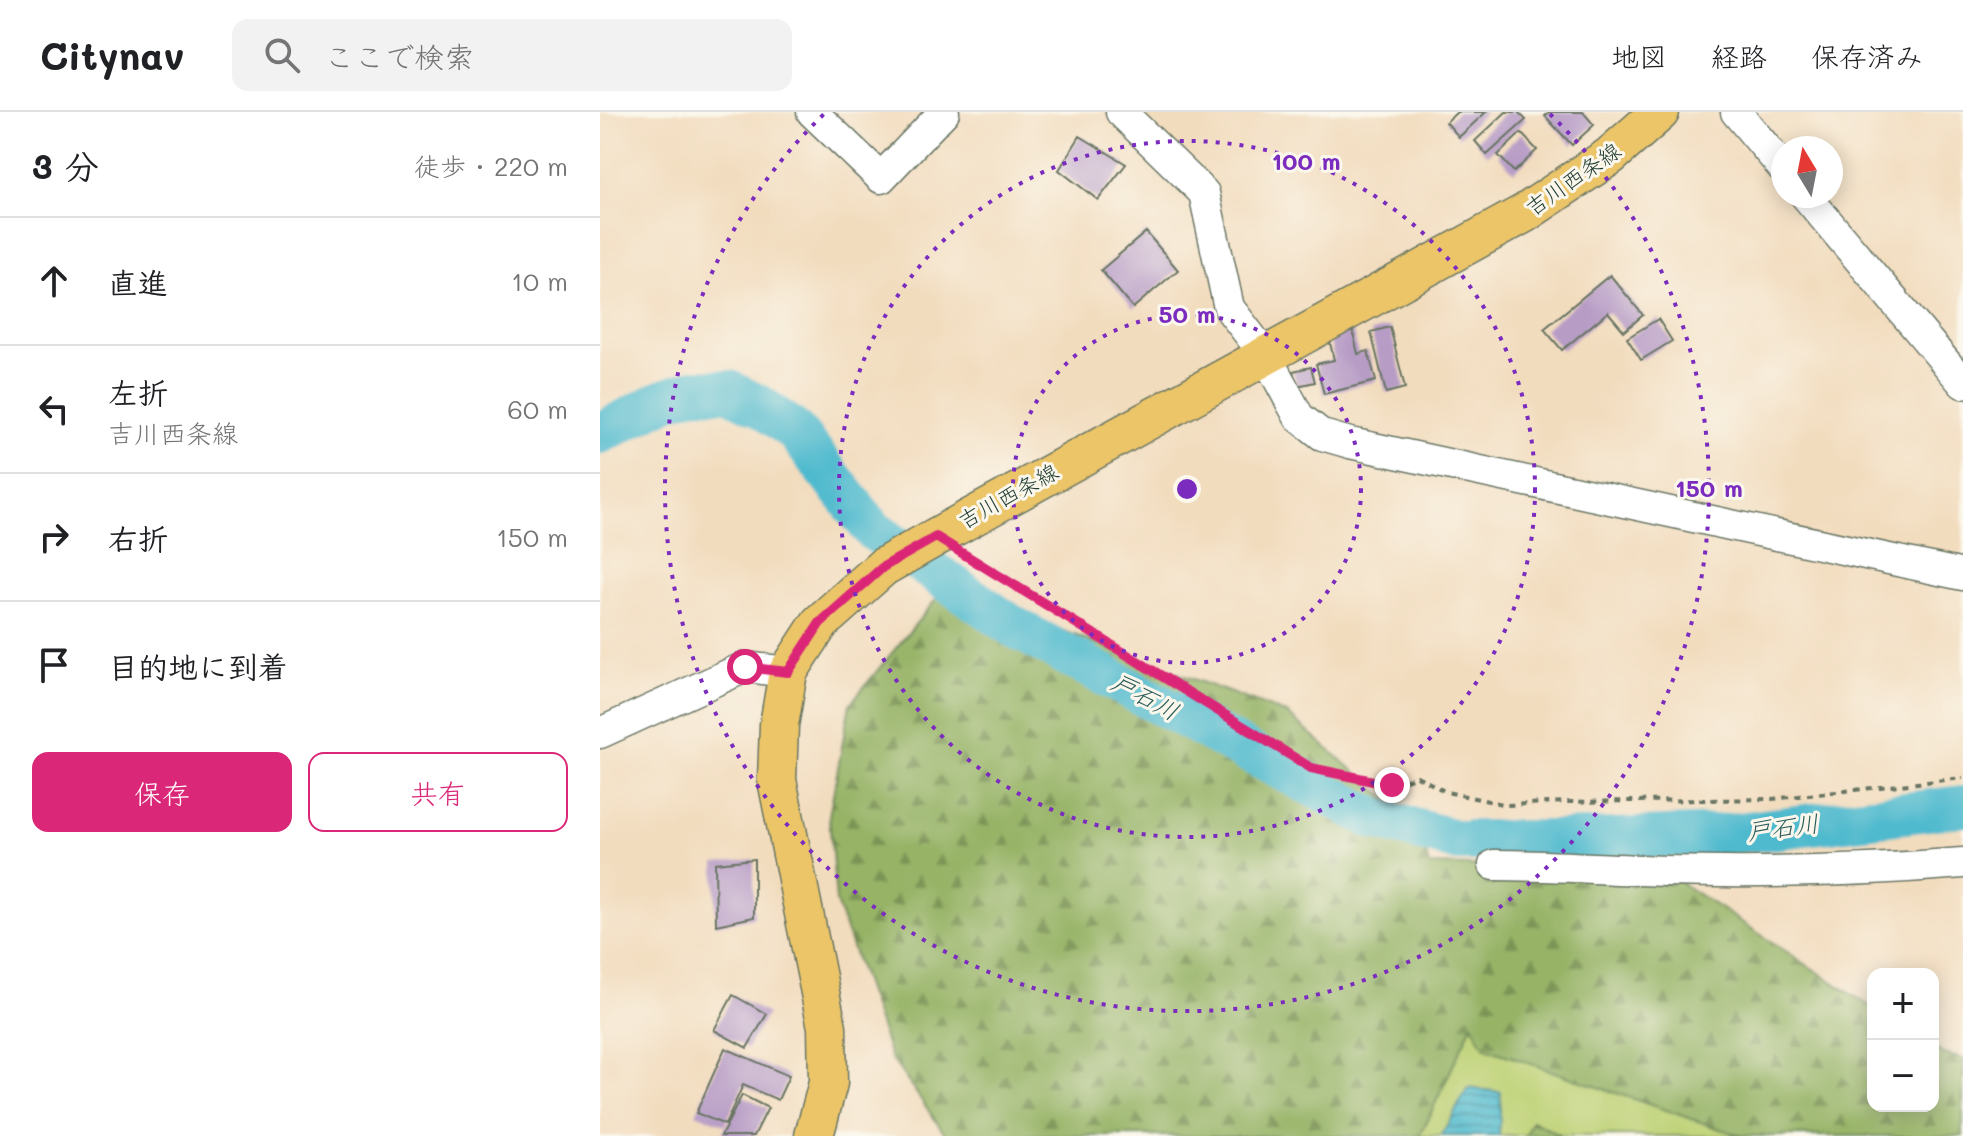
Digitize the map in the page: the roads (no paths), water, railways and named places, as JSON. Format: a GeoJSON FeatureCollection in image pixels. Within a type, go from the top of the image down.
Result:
{"type":"FeatureCollection","features":[{"type":"Feature","properties":{"kind":"main road","name":"吉川西条線"},"geometry":{"type":"LineString","coordinates":[[814,1136],[828,1083],[827,1027],[777,780],[779,725],[788,672],[820,623],[883,567],[1525,213],[1610,156],[1660,112]]}},
{"type":"Feature","properties":{"kind":"street"},"geometry":{"type":"LineString","coordinates":[[812,112],[881,178],[944,112]]}},
{"type":"Feature","properties":{"kind":"street"},"geometry":{"type":"LineString","coordinates":[[1121,112],[1204,193],[1229,308],[1266,356],[1299,417],[1322,435],[1963,575]]}},
{"type":"Feature","properties":{"kind":"street"},"geometry":{"type":"LineString","coordinates":[[1736,112],[1771,154]]}},
{"type":"Feature","properties":{"kind":"street"},"geometry":{"type":"LineString","coordinates":[[1816,208],[1963,383]]}},
{"type":"Feature","properties":{"kind":"street"},"geometry":{"type":"LineString","coordinates":[[600,733],[745,667],[788,672]]}},
{"type":"Feature","properties":{"kind":"street"},"geometry":{"type":"LineString","coordinates":[[1494,865],[1774,871],[1963,863]]}},
{"type":"Feature","properties":{"kind":"water"},"geometry":{"type":"Polygon","coordinates":[[[1468,1088],[1501,1092],[1499,1136],[1441,1136],[1468,1088]]]}},
{"type":"Feature","properties":{"kind":"waterway","name":"戸石川"},"geometry":{"type":"LineString","coordinates":[[600,433],[664,400],[694,390],[730,391],[762,407],[795,431],[873,530],[1014,627],[1373,818],[1459,841],[1562,841],[1721,835],[1963,806]]}}]}
